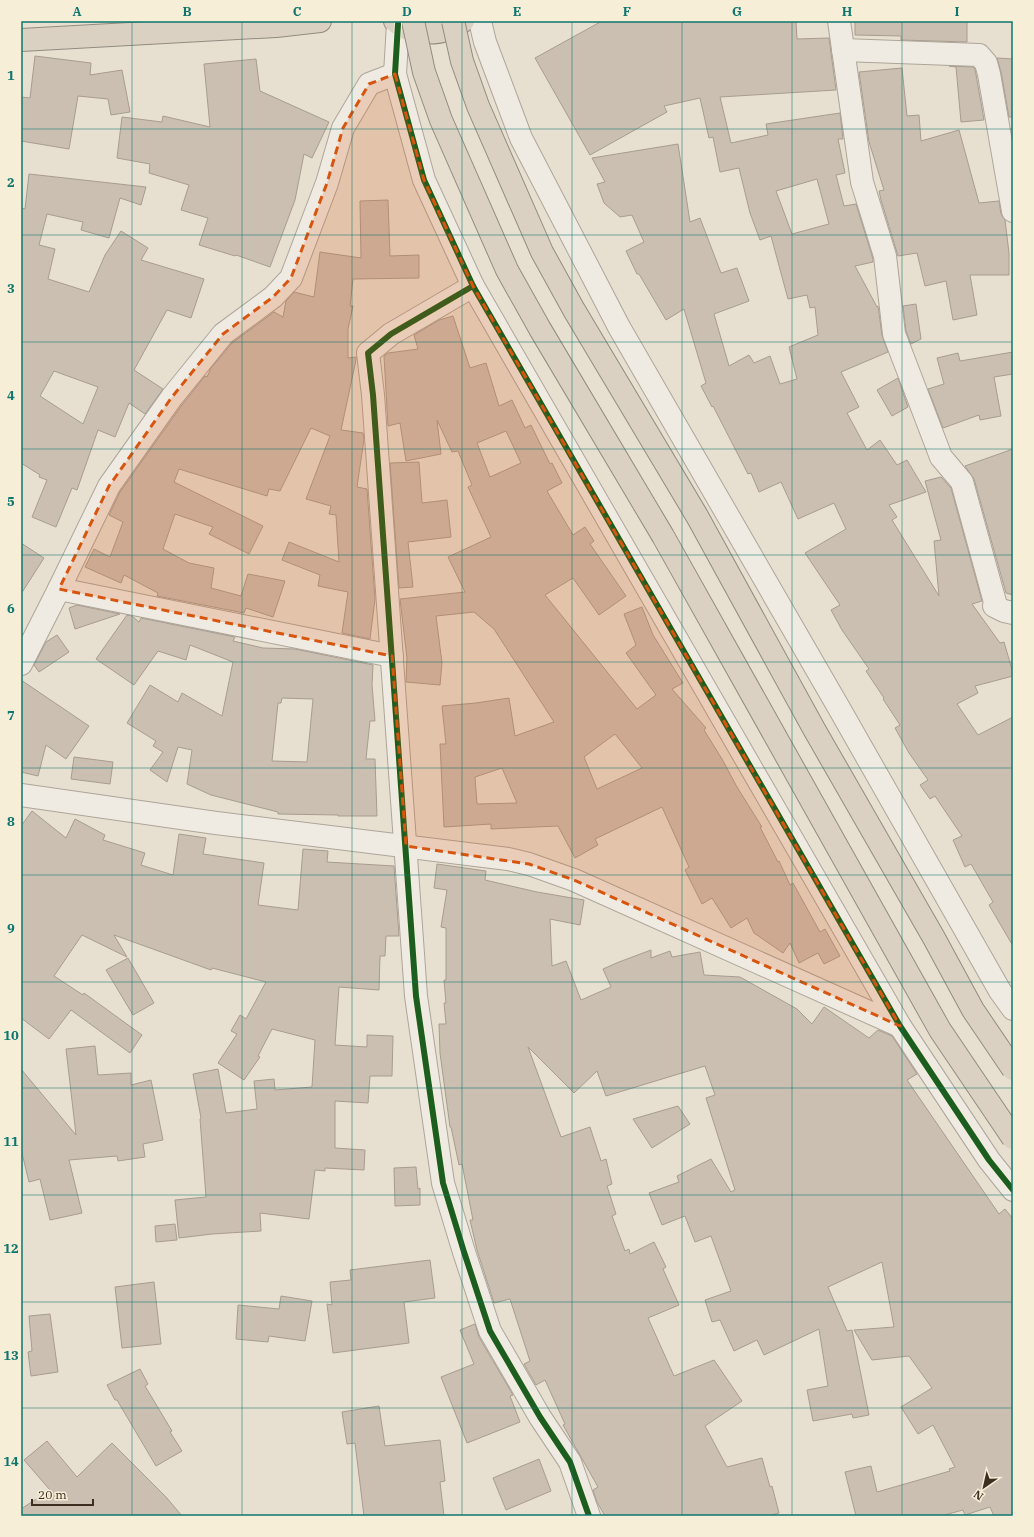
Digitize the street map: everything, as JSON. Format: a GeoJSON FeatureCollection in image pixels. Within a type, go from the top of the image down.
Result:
{"type":"FeatureCollection","features":[{"type":"Feature","properties":{"kind":"highway"},"geometry":{"type":"LineString","coordinates":[[21,40],[276,26],[320,21]]}},
{"type":"Feature","properties":{"kind":"highway"},"geometry":{"type":"LineString","coordinates":[[453,21],[462,61],[478,106],[542,252],[574,310],[697,516],[814,729],[934,938],[973,1010],[1013,1069]]}},
{"type":"Feature","properties":{"kind":"highway"},"geometry":{"type":"LineString","coordinates":[[402,22],[415,31],[433,33],[451,29],[463,21]]}},
{"type":"Feature","properties":{"kind":"highway"},"geometry":{"type":"LineString","coordinates":[[402,22],[424,72],[441,120],[507,270],[662,536],[940,1030],[1013,1138]]}},
{"type":"Feature","properties":{"kind":"street"},"geometry":{"type":"LineString","coordinates":[[480,21],[485,42],[521,138],[619,327],[996,984],[1013,1010]]}},
{"type":"Feature","properties":{"kind":"street"},"geometry":{"type":"LineString","coordinates":[[839,21],[862,182],[885,256],[894,334],[941,457],[962,482],[994,606],[1004,611],[1013,613]]}},
{"type":"Feature","properties":{"kind":"street"},"geometry":{"type":"LineString","coordinates":[[402,22],[394,74],[424,180],[472,286],[900,1026],[989,1160],[1013,1190]]}},
{"type":"Feature","properties":{"kind":"street"},"geometry":{"type":"LineString","coordinates":[[842,50],[978,55],[986,63],[989,74],[1013,211]]}},
{"type":"Feature","properties":{"kind":"street"},"geometry":{"type":"LineString","coordinates":[[21,664],[109,486],[172,397],[223,334],[273,297],[291,278],[327,183],[343,128],[369,84],[394,74]]}},
{"type":"Feature","properties":{"kind":"street"},"geometry":{"type":"LineString","coordinates":[[472,286],[391,334],[368,353],[373,395],[416,996],[443,1182],[490,1331],[540,1417],[570,1462],[589,1516]]}},
{"type":"Feature","properties":{"kind":"street"},"geometry":{"type":"LineString","coordinates":[[59,589],[392,656]]}},
{"type":"Feature","properties":{"kind":"street"},"geometry":{"type":"LineString","coordinates":[[21,795],[216,823],[508,859],[529,864],[551,871],[900,1026]]}},
{"type":"Feature","properties":{"kind":"highlighted area"},"geometry":{"type":"Polygon","coordinates":[[[395,74],[424,180],[473,286],[900,1026],[574,880],[529,864],[406,846],[392,656],[59,589],[109,486],[172,397],[223,334],[273,297],[291,278],[327,183],[343,128],[369,84],[395,74]]]}},
{"type":"Feature","properties":{"kind":"building"},"geometry":{"type":"Polygon","coordinates":[[[602,21],[796,21],[797,39],[829,38],[836,90],[720,97],[731,143],[768,135],[766,124],[840,113],[843,139],[838,139],[845,173],[836,175],[844,206],[856,204],[873,259],[873,262],[855,266],[877,307],[878,306],[882,335],[888,352],[841,372],[859,407],[847,413],[867,450],[880,440],[897,465],[907,460],[926,492],[889,505],[897,517],[892,520],[939,596],[934,541],[941,540],[925,481],[941,477],[951,488],[982,601],[972,604],[1000,643],[1004,642],[1013,673],[1013,676],[975,686],[978,693],[957,704],[978,735],[1013,717],[1013,946],[989,905],[993,902],[971,864],[965,867],[953,840],[962,836],[935,796],[930,799],[920,785],[928,780],[909,753],[895,728],[900,725],[866,671],[869,669],[842,630],[831,610],[840,605],[805,553],[846,529],[834,503],[798,519],[781,482],[759,492],[751,473],[748,474],[701,386],[706,383],[684,309],[666,320],[639,274],[637,274],[626,251],[644,242],[632,215],[620,217],[604,203],[597,184],[605,182],[592,158],[678,144],[690,222],[700,218],[721,273],[737,268],[749,301],[714,314],[729,366],[749,355],[754,363],[770,356],[780,384],[797,379],[789,347],[818,335],[815,307],[810,308],[807,295],[788,299],[771,236],[760,240],[750,213],[739,168],[720,172],[713,137],[709,138],[700,98],[664,106],[667,112],[590,155],[535,58],[602,21]],[[817,179],[776,191],[792,234],[829,224],[817,179]]]}},
{"type":"Feature","properties":{"kind":"building"},"geometry":{"type":"Polygon","coordinates":[[[855,21],[967,21],[967,42],[901,40],[901,36],[855,35],[855,21]]]}},
{"type":"Feature","properties":{"kind":"building"},"geometry":{"type":"Polygon","coordinates":[[[35,56],[91,63],[90,75],[122,70],[130,112],[111,115],[108,99],[78,96],[69,149],[21,141],[21,97],[30,98],[35,56]]]}},
{"type":"Feature","properties":{"kind":"building"},"geometry":{"type":"Polygon","coordinates":[[[997,58],[1013,59],[1013,117],[1009,117],[997,58]]]}},
{"type":"Feature","properties":{"kind":"building"},"geometry":{"type":"Polygon","coordinates":[[[256,59],[260,91],[329,122],[312,158],[304,154],[295,200],[270,267],[236,255],[235,256],[199,245],[208,218],[181,210],[189,185],[149,173],[150,164],[117,158],[122,117],[162,122],[163,116],[210,127],[204,64],[256,59]]]}},
{"type":"Feature","properties":{"kind":"building"},"geometry":{"type":"Polygon","coordinates":[[[949,66],[973,67],[975,69],[984,120],[961,122],[956,67],[949,66]]]}},
{"type":"Feature","properties":{"kind":"building"},"geometry":{"type":"Polygon","coordinates":[[[902,68],[907,116],[919,115],[921,141],[959,130],[979,203],[999,201],[1001,214],[1005,220],[1009,253],[1009,275],[970,275],[977,315],[953,320],[946,281],[925,286],[917,253],[898,256],[879,191],[884,190],[869,142],[859,72],[902,68]]]}},
{"type":"Feature","properties":{"kind":"building"},"geometry":{"type":"Polygon","coordinates":[[[29,174],[146,187],[141,205],[120,198],[109,238],[81,230],[83,222],[47,214],[39,245],[55,249],[48,279],[89,292],[105,255],[121,231],[148,248],[141,260],[204,279],[191,318],[167,310],[134,370],[163,389],[145,414],[129,403],[115,437],[98,430],[77,490],[72,488],[56,527],[32,517],[47,480],[39,477],[40,475],[21,463],[21,208],[25,209],[29,174]],[[54,371],[40,396],[83,424],[98,387],[54,371]]]}},
{"type":"Feature","properties":{"kind":"building"},"geometry":{"type":"Polygon","coordinates":[[[388,200],[390,256],[419,255],[419,278],[353,279],[350,306],[353,306],[348,329],[348,358],[356,357],[356,360],[341,430],[363,433],[364,439],[357,487],[367,489],[375,599],[370,639],[342,633],[348,592],[318,586],[320,575],[282,560],[289,542],[339,562],[336,515],[329,514],[331,506],[306,499],[330,436],[311,428],[280,491],[269,489],[267,496],[179,469],[174,482],[263,526],[249,554],[209,534],[213,527],[175,514],[163,549],[189,563],[214,568],[211,588],[241,596],[248,574],[285,581],[273,617],[246,608],[244,613],[157,596],[158,593],[124,575],[121,583],[85,567],[94,549],[110,557],[123,522],[109,515],[120,492],[182,405],[205,376],[207,377],[211,368],[232,343],[274,312],[283,317],[286,301],[294,292],[314,297],[320,252],[361,258],[360,201],[388,200]]]}},
{"type":"Feature","properties":{"kind":"building"},"geometry":{"type":"Polygon","coordinates":[[[916,304],[921,339],[911,344],[906,331],[903,306],[916,304]]]}},
{"type":"Feature","properties":{"kind":"building"},"geometry":{"type":"Polygon","coordinates":[[[453,316],[470,368],[486,363],[499,406],[512,400],[525,428],[531,425],[550,464],[552,463],[562,483],[547,491],[573,535],[585,527],[594,541],[590,544],[626,596],[599,615],[573,578],[545,595],[637,709],[656,695],[626,653],[636,645],[624,614],[642,607],[653,635],[683,683],[672,689],[706,728],[704,730],[762,827],[760,827],[778,862],[779,861],[790,885],[793,883],[820,932],[825,929],[840,956],[824,964],[818,953],[799,963],[790,943],[783,953],[754,933],[747,918],[731,928],[712,898],[702,904],[685,870],[689,867],[662,807],[595,839],[598,845],[575,858],[558,826],[491,829],[491,824],[444,827],[440,744],[446,744],[442,706],[509,698],[515,736],[554,722],[494,629],[474,612],[436,616],[442,663],[440,685],[406,682],[407,658],[400,599],[465,592],[448,557],[491,537],[468,487],[472,485],[458,451],[452,452],[437,420],[441,454],[406,461],[400,423],[388,426],[384,356],[388,353],[418,349],[414,335],[439,320],[453,316]],[[506,431],[477,443],[490,477],[521,463],[506,431]],[[615,734],[584,757],[597,789],[642,768],[615,734]],[[502,768],[475,777],[477,804],[517,803],[502,768]]]}},
{"type":"Feature","properties":{"kind":"building"},"geometry":{"type":"Polygon","coordinates":[[[1013,352],[1013,374],[994,377],[1001,416],[980,420],[979,415],[943,428],[928,389],[944,384],[937,358],[958,353],[960,361],[1013,352]]]}},
{"type":"Feature","properties":{"kind":"building"},"geometry":{"type":"Polygon","coordinates":[[[898,378],[908,407],[892,416],[877,390],[898,378]]]}},
{"type":"Feature","properties":{"kind":"building"},"geometry":{"type":"Polygon","coordinates":[[[1013,449],[1013,595],[1006,593],[974,479],[965,466],[1013,449]]]}},
{"type":"Feature","properties":{"kind":"building"},"geometry":{"type":"Polygon","coordinates":[[[419,462],[422,503],[447,500],[451,537],[408,542],[413,587],[399,588],[390,463],[419,462]]]}},
{"type":"Feature","properties":{"kind":"building"},"geometry":{"type":"Polygon","coordinates":[[[21,543],[44,558],[21,594],[21,543]]]}},
{"type":"Feature","properties":{"kind":"building"},"geometry":{"type":"Polygon","coordinates":[[[77,605],[120,614],[75,629],[69,608],[77,605]]]}},
{"type":"Feature","properties":{"kind":"building"},"geometry":{"type":"Polygon","coordinates":[[[127,615],[132,616],[139,622],[141,618],[235,637],[233,641],[263,648],[295,649],[373,665],[372,685],[375,721],[370,721],[366,759],[375,759],[377,816],[278,814],[278,812],[211,795],[187,784],[192,750],[178,747],[167,782],[150,770],[163,752],[153,746],[156,741],[127,723],[150,685],[178,702],[182,693],[222,716],[233,662],[190,645],[186,660],[158,651],[134,685],[96,659],[127,615]],[[282,698],[281,703],[278,703],[272,761],[307,762],[313,699],[282,698]]]}},
{"type":"Feature","properties":{"kind":"building"},"geometry":{"type":"Polygon","coordinates":[[[57,635],[69,652],[39,672],[34,665],[46,642],[57,635]]]}},
{"type":"Feature","properties":{"kind":"building"},"geometry":{"type":"Polygon","coordinates":[[[21,680],[89,726],[66,759],[46,745],[38,776],[21,772],[21,680]]]}},
{"type":"Feature","properties":{"kind":"building"},"geometry":{"type":"Polygon","coordinates":[[[74,757],[113,762],[110,784],[71,779],[74,757]]]}},
{"type":"Feature","properties":{"kind":"building"},"geometry":{"type":"Polygon","coordinates":[[[32,811],[66,838],[75,819],[105,835],[103,840],[145,853],[141,865],[173,875],[179,834],[206,838],[203,854],[264,863],[258,905],[298,910],[303,849],[328,851],[327,862],[394,866],[399,936],[386,936],[385,956],[380,956],[379,990],[339,987],[335,1045],[367,1047],[367,1035],[393,1036],[392,1076],[370,1076],[368,1103],[335,1101],[335,1148],[365,1150],[364,1170],[325,1168],[325,1171],[315,1170],[309,1219],[260,1213],[261,1231],[179,1238],[175,1200],[206,1197],[201,1118],[193,1074],[218,1069],[226,1113],[257,1109],[254,1081],[274,1079],[275,1090],[312,1087],[315,1040],[272,1029],[258,1056],[260,1057],[244,1080],[218,1063],[237,1034],[231,1031],[240,1015],[246,1019],[266,982],[212,968],[211,970],[114,935],[127,957],[82,935],[54,976],[83,995],[84,993],[142,1035],[130,1053],[71,1010],[49,1039],[21,1018],[21,826],[32,811]]]}},
{"type":"Feature","properties":{"kind":"building"},"geometry":{"type":"Polygon","coordinates":[[[437,864],[486,871],[485,880],[537,892],[584,900],[580,925],[550,919],[552,966],[566,961],[581,1000],[611,987],[603,969],[619,962],[651,950],[651,958],[670,951],[672,957],[700,952],[704,975],[740,977],[797,1009],[812,1024],[824,1007],[869,1038],[878,1030],[892,1036],[917,1074],[907,1080],[999,1214],[1005,1209],[1013,1219],[1013,1516],[994,1516],[990,1507],[965,1515],[963,1510],[941,1516],[856,1516],[845,1472],[871,1466],[877,1492],[950,1471],[949,1469],[955,1467],[933,1425],[918,1434],[901,1407],[932,1388],[909,1356],[872,1360],[854,1330],[894,1327],[882,1262],[828,1287],[847,1331],[852,1330],[869,1415],[853,1418],[852,1414],[813,1421],[807,1390],[828,1386],[819,1329],[764,1355],[757,1340],[734,1351],[720,1320],[712,1322],[705,1300],[731,1291],[711,1236],[695,1242],[685,1216],[662,1225],[649,1193],[679,1182],[677,1176],[711,1159],[731,1192],[735,1190],[706,1098],[715,1095],[705,1066],[606,1096],[597,1071],[574,1093],[528,1047],[561,1137],[590,1127],[601,1161],[606,1159],[612,1184],[607,1186],[616,1214],[612,1216],[625,1251],[629,1249],[630,1254],[654,1242],[666,1267],[663,1269],[679,1305],[648,1318],[674,1376],[714,1360],[742,1401],[705,1426],[727,1467],[762,1458],[770,1487],[772,1486],[779,1513],[768,1516],[605,1516],[597,1502],[593,1490],[598,1487],[563,1425],[565,1424],[545,1380],[536,1385],[524,1364],[530,1361],[510,1299],[494,1303],[477,1250],[470,1220],[473,1220],[462,1164],[459,1165],[450,1127],[440,1053],[439,1024],[446,1024],[444,980],[446,980],[446,928],[441,927],[447,890],[434,888],[437,864]]]}},
{"type":"Feature","properties":{"kind":"building"},"geometry":{"type":"Polygon","coordinates":[[[128,958],[154,1003],[133,1015],[106,970],[128,958]]]}},
{"type":"Feature","properties":{"kind":"building"},"geometry":{"type":"Polygon","coordinates":[[[95,1046],[98,1075],[131,1073],[131,1085],[151,1080],[163,1140],[143,1144],[145,1157],[118,1161],[117,1156],[69,1160],[82,1213],[50,1220],[40,1179],[29,1182],[21,1149],[21,1069],[76,1135],[66,1049],[95,1046]]]}},
{"type":"Feature","properties":{"kind":"building"},"geometry":{"type":"Polygon","coordinates":[[[678,1106],[690,1124],[652,1148],[633,1119],[678,1106]]]}},
{"type":"Feature","properties":{"kind":"building"},"geometry":{"type":"Polygon","coordinates":[[[416,1167],[418,1189],[420,1188],[420,1205],[395,1206],[394,1168],[416,1167]]]}},
{"type":"Feature","properties":{"kind":"building"},"geometry":{"type":"Polygon","coordinates":[[[175,1224],[177,1240],[156,1242],[155,1226],[175,1224]]]}},
{"type":"Feature","properties":{"kind":"building"},"geometry":{"type":"Polygon","coordinates":[[[430,1260],[435,1298],[404,1302],[409,1343],[333,1353],[327,1304],[332,1305],[330,1282],[351,1280],[350,1270],[430,1260]]]}},
{"type":"Feature","properties":{"kind":"building"},"geometry":{"type":"Polygon","coordinates":[[[154,1282],[161,1344],[122,1348],[115,1287],[154,1282]]]}},
{"type":"Feature","properties":{"kind":"building"},"geometry":{"type":"Polygon","coordinates":[[[281,1296],[312,1301],[305,1341],[269,1336],[268,1342],[236,1339],[238,1305],[279,1309],[281,1296]]]}},
{"type":"Feature","properties":{"kind":"building"},"geometry":{"type":"Polygon","coordinates":[[[50,1314],[58,1372],[31,1376],[28,1352],[32,1351],[29,1316],[50,1314]]]}},
{"type":"Feature","properties":{"kind":"building"},"geometry":{"type":"Polygon","coordinates":[[[475,1324],[479,1337],[513,1395],[510,1396],[520,1422],[467,1443],[441,1377],[474,1364],[460,1330],[475,1324]]]}},
{"type":"Feature","properties":{"kind":"building"},"geometry":{"type":"Polygon","coordinates":[[[140,1369],[148,1384],[145,1386],[172,1431],[170,1432],[182,1451],[156,1466],[107,1385],[140,1369]]]}},
{"type":"Feature","properties":{"kind":"building"},"geometry":{"type":"Polygon","coordinates":[[[379,1406],[385,1446],[440,1440],[445,1481],[440,1482],[444,1516],[364,1516],[355,1443],[347,1444],[342,1412],[379,1406]]]}},
{"type":"Feature","properties":{"kind":"building"},"geometry":{"type":"Polygon","coordinates":[[[47,1441],[77,1477],[112,1443],[166,1497],[182,1516],[21,1516],[21,1509],[50,1490],[24,1460],[47,1441]]]}},
{"type":"Feature","properties":{"kind":"building"},"geometry":{"type":"Polygon","coordinates":[[[539,1459],[551,1491],[506,1510],[493,1478],[539,1459]]]}},
{"type":"Feature","properties":{"kind":"cycle path"},"geometry":{"type":"LineString","coordinates":[[398,24],[395,74],[424,180],[473,286],[900,1026],[989,1160],[1013,1190]]}},
{"type":"Feature","properties":{"kind":"cycle path"},"geometry":{"type":"LineString","coordinates":[[473,286],[391,334],[368,353],[373,395],[416,996],[443,1183],[490,1331],[540,1417],[570,1462],[589,1516]]}}]}
